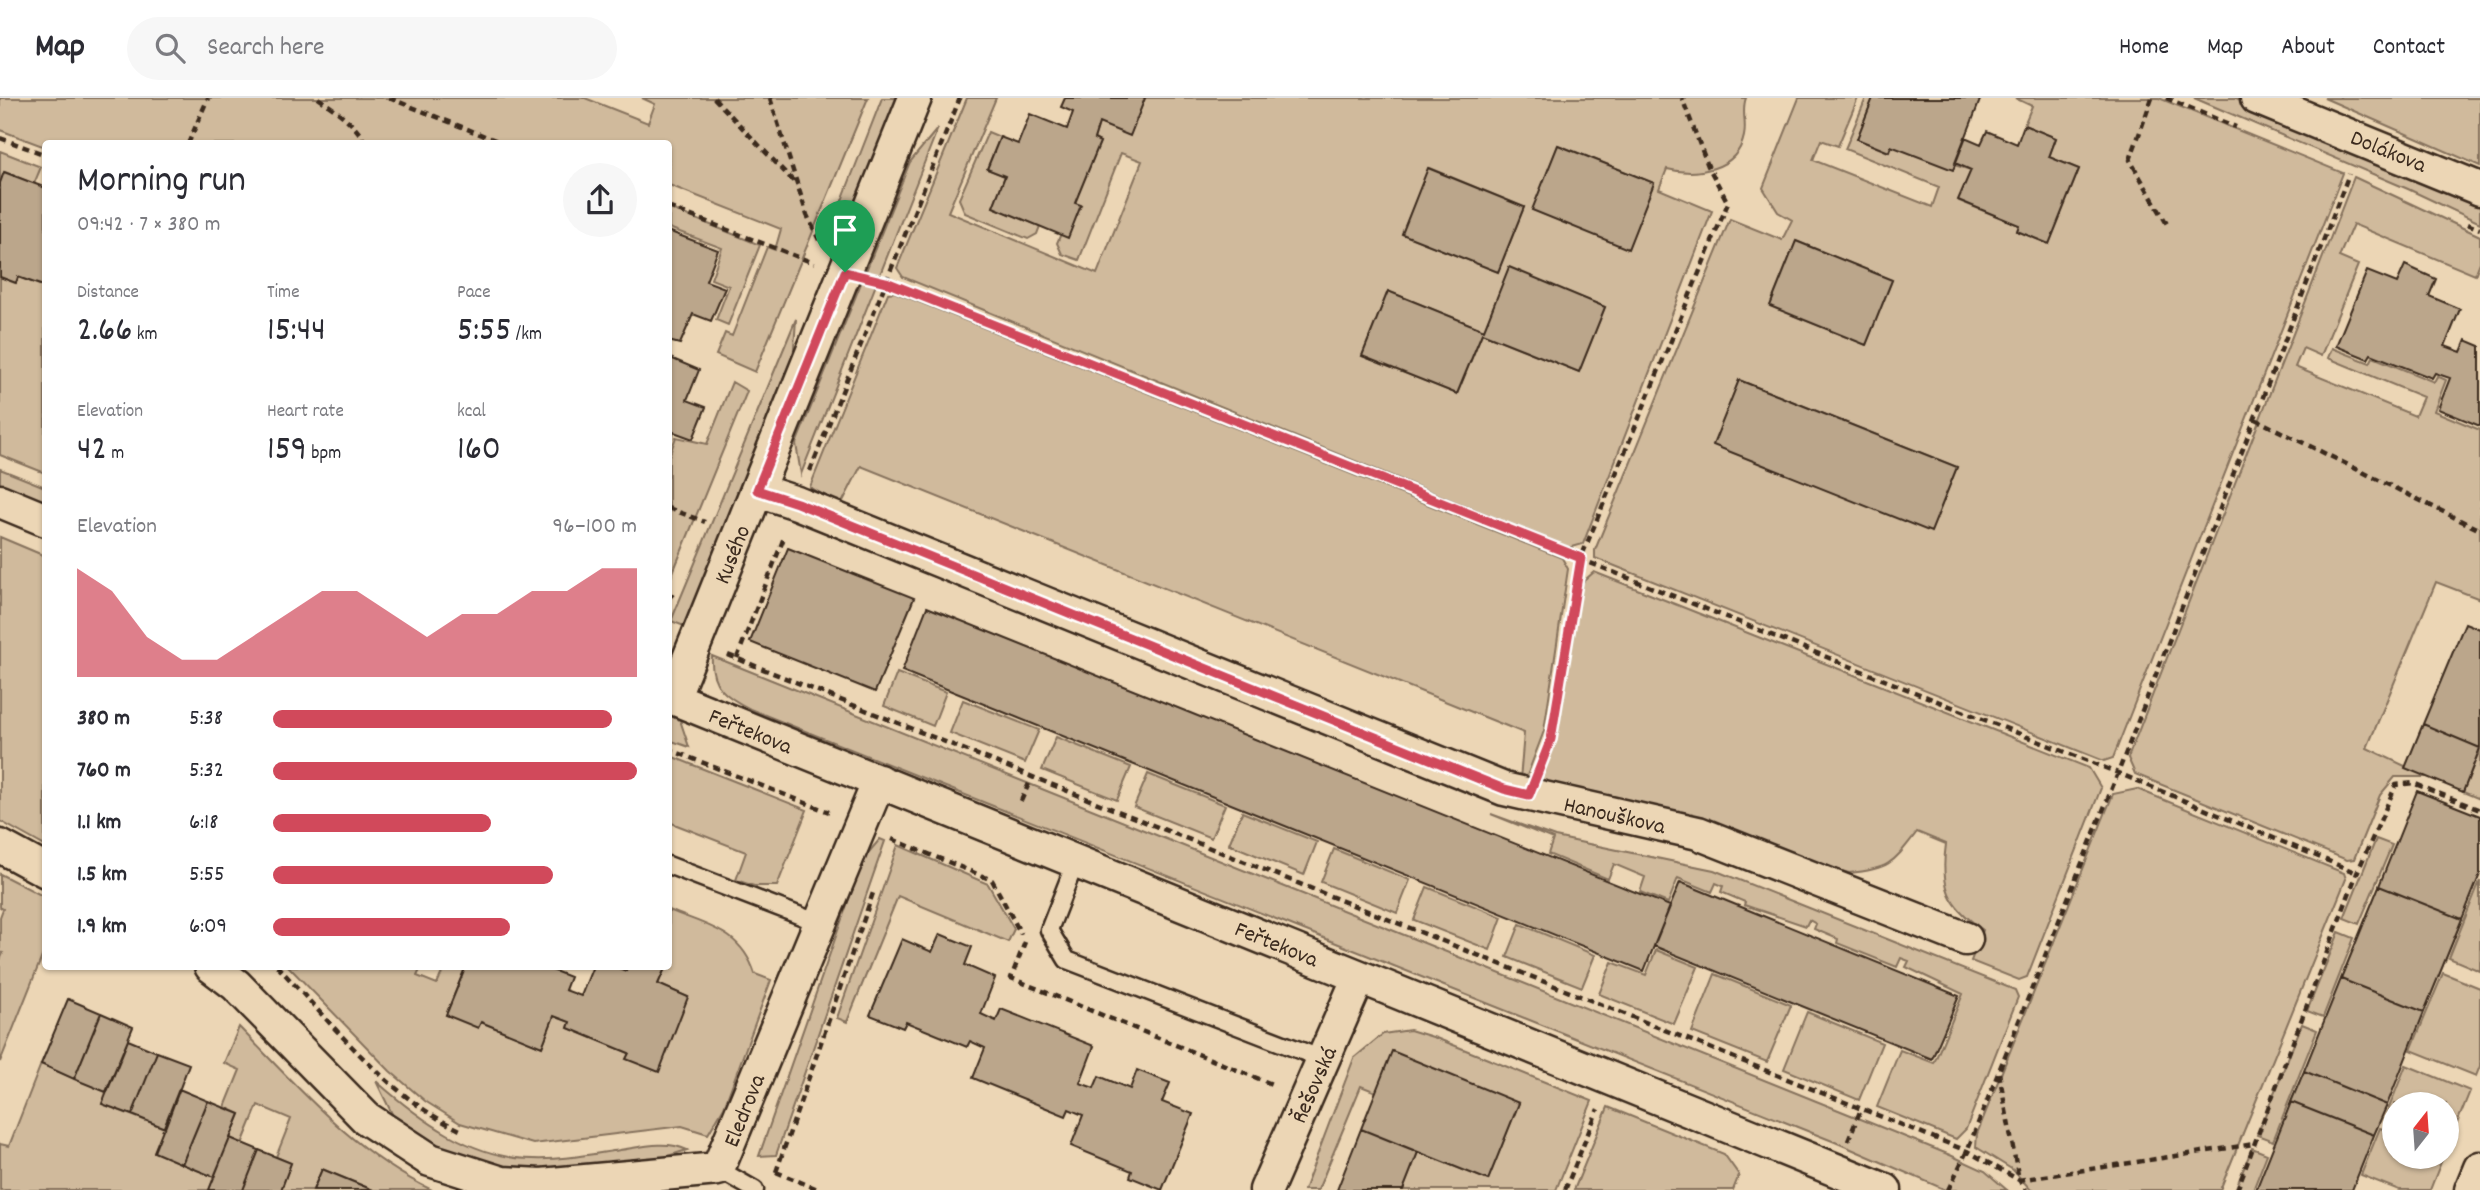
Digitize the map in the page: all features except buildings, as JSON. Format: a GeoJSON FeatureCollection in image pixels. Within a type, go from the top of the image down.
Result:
{"type":"FeatureCollection","features":[{"type":"Feature","properties":{"kind":"street","name":"Kusého"},"geometry":{"type":"LineString","coordinates":[[672,695],[696,642],[915,98]]}},
{"type":"Feature","properties":{"kind":"street","name":"Dolákova"},"geometry":{"type":"LineString","coordinates":[[2257,98],[2480,189]]}},
{"type":"Feature","properties":{"kind":"street","name":"Hanouškova"},"geometry":{"type":"LineString","coordinates":[[757,490],[797,503],[1504,789],[1698,834],[1966,939]]}},
{"type":"Feature","properties":{"kind":"street"},"geometry":{"type":"LineString","coordinates":[[0,501],[42,518]]}},
{"type":"Feature","properties":{"kind":"street","name":"Feřtekova"},"geometry":{"type":"LineString","coordinates":[[672,697],[1885,1190]]}},
{"type":"Feature","properties":{"kind":"street","name":"Eledrova"},"geometry":{"type":"LineString","coordinates":[[216,970],[236,985],[366,1118],[430,1160],[502,1183],[541,1185],[722,1161],[879,781]]}},
{"type":"Feature","properties":{"kind":"street"},"geometry":{"type":"LineString","coordinates":[[0,846],[42,869]]}},
{"type":"Feature","properties":{"kind":"street","name":"Řešovská"},"geometry":{"type":"LineString","coordinates":[[1266,1190],[1359,977]]}},
{"type":"Feature","properties":{"kind":"street"},"geometry":{"type":"LineString","coordinates":[[2471,1190],[2480,1167]]}},
{"type":"Feature","properties":{"kind":"lane"},"geometry":{"type":"LineString","coordinates":[[1076,862],[1049,930],[1068,960],[1325,1060]]}},
{"type":"Feature","properties":{"kind":"lane"},"geometry":{"type":"LineString","coordinates":[[672,867],[819,923]]}},
{"type":"Feature","properties":{"kind":"lane"},"geometry":{"type":"LineString","coordinates":[[722,1161],[755,1190]]}},
{"type":"Feature","properties":{"kind":"path"},"geometry":{"type":"LineString","coordinates":[[190,140],[208,98]]}},
{"type":"Feature","properties":{"kind":"path"},"geometry":{"type":"LineString","coordinates":[[318,98],[345,117],[364,140]]}},
{"type":"Feature","properties":{"kind":"path"},"geometry":{"type":"LineString","coordinates":[[389,98],[495,140]]}},
{"type":"Feature","properties":{"kind":"path"},"geometry":{"type":"LineString","coordinates":[[714,98],[798,186]]}},
{"type":"Feature","properties":{"kind":"path"},"geometry":{"type":"LineString","coordinates":[[770,98],[798,186],[819,240]]}},
{"type":"Feature","properties":{"kind":"path"},"geometry":{"type":"LineString","coordinates":[[737,658],[960,98]]}},
{"type":"Feature","properties":{"kind":"path"},"geometry":{"type":"LineString","coordinates":[[1529,795],[1551,739],[1581,558],[1728,203],[1708,166],[1682,98]]}},
{"type":"Feature","properties":{"kind":"path"},"geometry":{"type":"LineString","coordinates":[[2152,98],[2130,160],[2167,224]]}},
{"type":"Feature","properties":{"kind":"path"},"geometry":{"type":"LineString","coordinates":[[0,138],[42,154]]}},
{"type":"Feature","properties":{"kind":"path"},"geometry":{"type":"LineString","coordinates":[[1948,1190],[1967,1151],[2118,773],[2349,174]]}},
{"type":"Feature","properties":{"kind":"path"},"geometry":{"type":"LineString","coordinates":[[672,209],[811,262],[886,282],[2118,773],[2357,873]]}},
{"type":"Feature","properties":{"kind":"path"},"geometry":{"type":"LineString","coordinates":[[2255,419],[2480,530]]}},
{"type":"Feature","properties":{"kind":"path"},"geometry":{"type":"LineString","coordinates":[[672,510],[705,522]]}},
{"type":"Feature","properties":{"kind":"path"},"geometry":{"type":"LineString","coordinates":[[696,642],[1967,1151],[2019,1180],[2254,1144]]}},
{"type":"Feature","properties":{"kind":"path"},"geometry":{"type":"LineString","coordinates":[[672,751],[992,880],[1026,942],[1011,978],[1307,1099]]}},
{"type":"Feature","properties":{"kind":"path"},"geometry":{"type":"LineString","coordinates":[[2237,1190],[2357,873],[2396,785],[2413,783],[2480,810]]}},
{"type":"Feature","properties":{"kind":"path"},"geometry":{"type":"LineString","coordinates":[[888,852],[892,839]]}},
{"type":"Feature","properties":{"kind":"path"},"geometry":{"type":"LineString","coordinates":[[776,1172],[874,890]]}},
{"type":"Feature","properties":{"kind":"path"},"geometry":{"type":"LineString","coordinates":[[281,970],[396,1089],[436,1119],[461,1131]]}},
{"type":"Feature","properties":{"kind":"path"},"geometry":{"type":"LineString","coordinates":[[1999,1072],[2019,1180],[2026,1190]]}},
{"type":"Feature","properties":{"kind":"path"},"geometry":{"type":"LineString","coordinates":[[1564,1190],[1611,1079]]}},
{"type":"Feature","properties":{"kind":"path"},"geometry":{"type":"LineString","coordinates":[[722,1161],[776,1172],[820,1190]]}},
{"type":"Feature","properties":{"kind":"shaded area"},"geometry":{"type":"Polygon","coordinates":[[[0,98],[585,98],[648,123],[655,104],[642,98],[868,98],[755,372],[716,355],[725,333],[732,336],[767,247],[775,250],[781,229],[672,186],[672,140],[42,140],[42,146],[0,130],[0,98]]]}},
{"type":"Feature","properties":{"kind":"shaded area"},"geometry":{"type":"Polygon","coordinates":[[[882,98],[900,98],[853,214],[825,244],[882,98]]]}},
{"type":"Feature","properties":{"kind":"shaded area"},"geometry":{"type":"Polygon","coordinates":[[[967,98],[996,98],[948,212],[1097,274],[1142,161],[1121,153],[1079,260],[1062,254],[1057,243],[1100,142],[1094,139],[1099,123],[1130,135],[1145,98],[1746,98],[1744,136],[1733,157],[1724,164],[1702,171],[1667,169],[1659,189],[1712,211],[1583,544],[1569,548],[903,277],[897,268],[967,98]],[[1558,145],[1533,210],[1628,248],[1654,183],[1558,145]],[[1429,168],[1402,234],[1498,272],[1524,207],[1429,168]],[[1509,268],[1484,330],[1388,291],[1362,356],[1457,394],[1482,333],[1579,372],[1605,307],[1509,268]]]}},
{"type":"Feature","properties":{"kind":"shaded area"},"geometry":{"type":"Polygon","coordinates":[[[1799,98],[1858,98],[1838,146],[1821,140],[1813,160],[1932,207],[1939,187],[1845,149],[1866,98],[1873,98],[1857,139],[1888,152],[1891,146],[1971,170],[1959,201],[2019,225],[2017,231],[2049,244],[2079,169],[2049,157],[2056,138],[2024,125],[2032,106],[2015,98],[2159,98],[2343,173],[2113,758],[2104,761],[1595,558],[1595,550],[1730,219],[1782,240],[1792,220],[1778,212],[1763,188],[1799,98]],[[1796,241],[1770,306],[1866,345],[1892,280],[1796,241]],[[1739,380],[1714,445],[1931,531],[1957,467],[1739,380]]]}},
{"type":"Feature","properties":{"kind":"shaded area"},"geometry":{"type":"Polygon","coordinates":[[[2194,98],[2236,98],[2480,203],[2480,223],[2408,189],[2194,98]]]}},
{"type":"Feature","properties":{"kind":"shaded area"},"geometry":{"type":"Polygon","coordinates":[[[2324,98],[2480,98],[2480,166],[2324,98]]]}},
{"type":"Feature","properties":{"kind":"shaded area"},"geometry":{"type":"Polygon","coordinates":[[[938,128],[801,474],[796,444],[910,162],[938,128]]]}},
{"type":"Feature","properties":{"kind":"shaded area"},"geometry":{"type":"Polygon","coordinates":[[[988,132],[1000,137],[987,169],[1005,176],[993,207],[1040,226],[1037,234],[1028,239],[965,213],[959,199],[988,132]]]}},
{"type":"Feature","properties":{"kind":"shaded area"},"geometry":{"type":"Polygon","coordinates":[[[0,151],[41,167],[34,184],[5,172],[0,183],[0,151]]]}},
{"type":"Feature","properties":{"kind":"shaded area"},"geometry":{"type":"Polygon","coordinates":[[[2354,177],[2480,236],[2480,262],[2475,275],[2353,224],[2339,257],[2358,265],[2321,356],[2303,348],[2295,367],[2415,416],[2423,397],[2328,358],[2332,348],[2370,363],[2373,357],[2434,382],[2437,376],[2446,380],[2434,411],[2480,430],[2480,599],[2436,582],[2367,748],[2428,777],[2395,777],[2380,795],[2354,859],[2347,860],[2135,774],[2128,758],[2354,177]]]}},
{"type":"Feature","properties":{"kind":"shaded area"},"geometry":{"type":"Polygon","coordinates":[[[672,209],[760,245],[728,325],[716,320],[729,286],[711,279],[722,248],[672,229],[672,209]]]}},
{"type":"Feature","properties":{"kind":"shaded area"},"geometry":{"type":"Polygon","coordinates":[[[0,277],[15,283],[18,277],[42,286],[42,472],[0,455],[0,277]]]}},
{"type":"Feature","properties":{"kind":"shaded area"},"geometry":{"type":"Polygon","coordinates":[[[894,292],[1562,558],[1568,569],[1544,731],[1525,781],[1520,780],[1524,733],[861,466],[841,505],[810,487],[888,293],[894,292]]]}},
{"type":"Feature","properties":{"kind":"shaded area"},"geometry":{"type":"Polygon","coordinates":[[[796,319],[793,363],[684,626],[672,621],[796,319]]]}},
{"type":"Feature","properties":{"kind":"shaded area"},"geometry":{"type":"Polygon","coordinates":[[[732,382],[747,391],[672,575],[672,448],[676,437],[707,444],[732,382]]]}},
{"type":"Feature","properties":{"kind":"shaded area"},"geometry":{"type":"Polygon","coordinates":[[[0,469],[42,486],[42,503],[0,486],[0,469]]]}},
{"type":"Feature","properties":{"kind":"shaded area"},"geometry":{"type":"Polygon","coordinates":[[[0,537],[42,555],[42,844],[0,821],[0,537]]]}},
{"type":"Feature","properties":{"kind":"shaded area"},"geometry":{"type":"Polygon","coordinates":[[[1594,572],[2089,768],[2101,788],[2027,977],[2019,980],[1971,961],[1983,930],[1962,912],[1949,894],[1944,872],[1946,844],[1917,832],[1889,863],[1874,869],[1849,873],[1536,785],[1556,734],[1578,586],[1594,572]]]}},
{"type":"Feature","properties":{"kind":"shaded area"},"geometry":{"type":"Polygon","coordinates":[[[712,656],[1950,1155],[1985,1171],[2007,1190],[1946,1190],[1835,1142],[750,709],[721,689],[714,675],[712,656]]]}},
{"type":"Feature","properties":{"kind":"shaded area"},"geometry":{"type":"Polygon","coordinates":[[[897,673],[946,692],[933,726],[884,706],[897,673]]]}},
{"type":"Feature","properties":{"kind":"shaded area"},"geometry":{"type":"Polygon","coordinates":[[[963,700],[1039,730],[1025,763],[950,733],[963,700]]]}},
{"type":"Feature","properties":{"kind":"shaded area"},"geometry":{"type":"Polygon","coordinates":[[[672,714],[679,717],[689,747],[672,741],[672,714]]]}},
{"type":"Feature","properties":{"kind":"shaded area"},"geometry":{"type":"Polygon","coordinates":[[[1056,737],[1131,767],[1117,800],[1042,770],[1056,737]]]}},
{"type":"Feature","properties":{"kind":"shaded area"},"geometry":{"type":"Polygon","coordinates":[[[2480,749],[2480,799],[2463,792],[2480,749]]]}},
{"type":"Feature","properties":{"kind":"shaded area"},"geometry":{"type":"Polygon","coordinates":[[[672,757],[807,810],[777,886],[754,886],[736,880],[746,852],[672,823],[672,757]]]}},
{"type":"Feature","properties":{"kind":"shaded area"},"geometry":{"type":"Polygon","coordinates":[[[1148,774],[1225,805],[1211,838],[1134,807],[1148,774]]]}},
{"type":"Feature","properties":{"kind":"shaded area"},"geometry":{"type":"Polygon","coordinates":[[[2137,789],[2344,873],[2346,879],[2220,1190],[2031,1190],[2013,1170],[1976,1147],[1977,1134],[2113,794],[2137,789]]]}},
{"type":"Feature","properties":{"kind":"shaded area"},"geometry":{"type":"Polygon","coordinates":[[[1242,812],[1317,842],[1304,875],[1229,844],[1242,812]]]}},
{"type":"Feature","properties":{"kind":"shaded area"},"geometry":{"type":"Polygon","coordinates":[[[1491,814],[1555,837],[1714,870],[2015,990],[2018,997],[1966,1129],[1956,1139],[1877,1107],[1900,1050],[1934,1063],[1963,994],[1906,967],[1909,961],[1901,958],[1897,967],[1837,943],[1838,939],[1814,929],[1816,924],[1809,920],[1806,926],[1744,905],[1745,902],[1721,892],[1723,886],[1716,883],[1712,892],[1678,878],[1668,903],[1640,892],[1645,877],[1614,864],[1608,879],[1548,854],[1553,839],[1491,814]]]}},
{"type":"Feature","properties":{"kind":"shaded area"},"geometry":{"type":"Polygon","coordinates":[[[880,839],[885,841],[776,1155],[759,1156],[863,859],[880,839]]]}},
{"type":"Feature","properties":{"kind":"shaded area"},"geometry":{"type":"Polygon","coordinates":[[[2376,839],[2392,845],[2359,924],[2344,918],[2376,839]]]}},
{"type":"Feature","properties":{"kind":"shaded area"},"geometry":{"type":"Polygon","coordinates":[[[898,845],[988,884],[1014,929],[1008,942],[898,896],[847,1022],[837,1018],[898,845]]]}},
{"type":"Feature","properties":{"kind":"shaded area"},"geometry":{"type":"Polygon","coordinates":[[[1334,849],[1410,880],[1397,913],[1321,882],[1334,849]]]}},
{"type":"Feature","properties":{"kind":"shaded area"},"geometry":{"type":"Polygon","coordinates":[[[0,874],[42,895],[42,957],[0,1062],[0,960],[3,953],[0,952],[0,917],[3,909],[0,907],[0,874]]]}},
{"type":"Feature","properties":{"kind":"shaded area"},"geometry":{"type":"Polygon","coordinates":[[[2480,881],[2480,971],[2449,958],[2480,881]]]}},
{"type":"Feature","properties":{"kind":"shaded area"},"geometry":{"type":"Polygon","coordinates":[[[1427,887],[1502,917],[1490,950],[1414,920],[1427,887]]]}},
{"type":"Feature","properties":{"kind":"shaded area"},"geometry":{"type":"Polygon","coordinates":[[[672,911],[709,926],[732,939],[749,959],[755,974],[771,980],[724,1107],[708,1134],[682,1126],[533,1144],[460,1123],[425,1101],[390,1071],[292,970],[420,970],[417,976],[437,984],[443,970],[464,970],[446,1015],[481,1022],[542,1047],[554,1016],[570,1022],[568,1028],[629,1053],[627,1059],[688,997],[658,984],[664,970],[672,970],[672,911]]]}},
{"type":"Feature","properties":{"kind":"shaded area"},"geometry":{"type":"Polygon","coordinates":[[[1520,924],[1595,955],[1582,987],[1507,957],[1520,924]]]}},
{"type":"Feature","properties":{"kind":"shaded area"},"geometry":{"type":"Polygon","coordinates":[[[2339,932],[2354,938],[2323,1017],[2307,1011],[2339,932]]]}},
{"type":"Feature","properties":{"kind":"shaded area"},"geometry":{"type":"Polygon","coordinates":[[[1656,950],[1698,967],[1674,1024],[1599,994],[1612,962],[1646,975],[1656,950]]]}},
{"type":"Feature","properties":{"kind":"shaded area"},"geometry":{"type":"Polygon","coordinates":[[[2443,973],[2480,988],[2480,1066],[2476,1076],[2411,1050],[2443,973]]]}},
{"type":"Feature","properties":{"kind":"shaded area"},"geometry":{"type":"Polygon","coordinates":[[[1715,974],[1791,1005],[1767,1062],[1692,1032],[1715,974]]]}},
{"type":"Feature","properties":{"kind":"shaded area"},"geometry":{"type":"Polygon","coordinates":[[[1807,1012],[1882,1043],[1859,1100],[1784,1069],[1807,1012]]]}},
{"type":"Feature","properties":{"kind":"shaded area"},"geometry":{"type":"Polygon","coordinates":[[[2302,1024],[2317,1030],[2273,1141],[2257,1135],[2302,1024]]]}},
{"type":"Feature","properties":{"kind":"shaded area"},"geometry":{"type":"Polygon","coordinates":[[[239,1027],[306,1096],[352,1138],[377,1158],[432,1190],[373,1190],[322,1169],[313,1190],[281,1190],[291,1163],[276,1157],[291,1119],[258,1105],[242,1144],[230,1138],[240,1114],[225,1107],[240,1070],[224,1063],[239,1027]]]}},
{"type":"Feature","properties":{"kind":"shaded area"},"geometry":{"type":"Polygon","coordinates":[[[1410,1030],[1592,1101],[1556,1190],[1403,1190],[1418,1152],[1488,1180],[1519,1103],[1376,1092],[1361,1086],[1318,1190],[1304,1190],[1354,1058],[1383,1034],[1410,1030]]]}},
{"type":"Feature","properties":{"kind":"shaded area"},"geometry":{"type":"Polygon","coordinates":[[[41,1064],[106,1092],[102,1104],[165,1128],[154,1152],[214,1177],[209,1190],[0,1190],[0,1144],[9,1146],[41,1064]]]}},
{"type":"Feature","properties":{"kind":"shaded area"},"geometry":{"type":"Polygon","coordinates":[[[2406,1065],[2470,1091],[2459,1118],[2459,1092],[2395,1092],[2406,1065]]]}},
{"type":"Feature","properties":{"kind":"shaded area"},"geometry":{"type":"Polygon","coordinates":[[[376,1081],[410,1109],[448,1134],[489,1152],[511,1157],[563,1158],[660,1145],[687,1150],[652,1161],[523,1170],[479,1161],[436,1144],[396,1122],[376,1081]]]}},
{"type":"Feature","properties":{"kind":"shaded area"},"geometry":{"type":"Polygon","coordinates":[[[1608,1107],[1724,1154],[1739,1175],[1733,1190],[1574,1190],[1608,1107]]]}},
{"type":"Feature","properties":{"kind":"shaded area"},"geometry":{"type":"Polygon","coordinates":[[[2380,1128],[2382,1169],[2438,1169],[2430,1190],[2399,1190],[2361,1175],[2380,1128]]]}},
{"type":"Feature","properties":{"kind":"shaded area"},"geometry":{"type":"Polygon","coordinates":[[[2252,1148],[2267,1154],[2253,1190],[2235,1190],[2252,1148]]]}},
{"type":"Feature","properties":{"kind":"route"},"geometry":{"type":"LineString","coordinates":[[845,272],[886,282],[1581,558],[1551,739],[1529,795],[1504,789],[797,503],[757,490],[845,272]]}}]}
